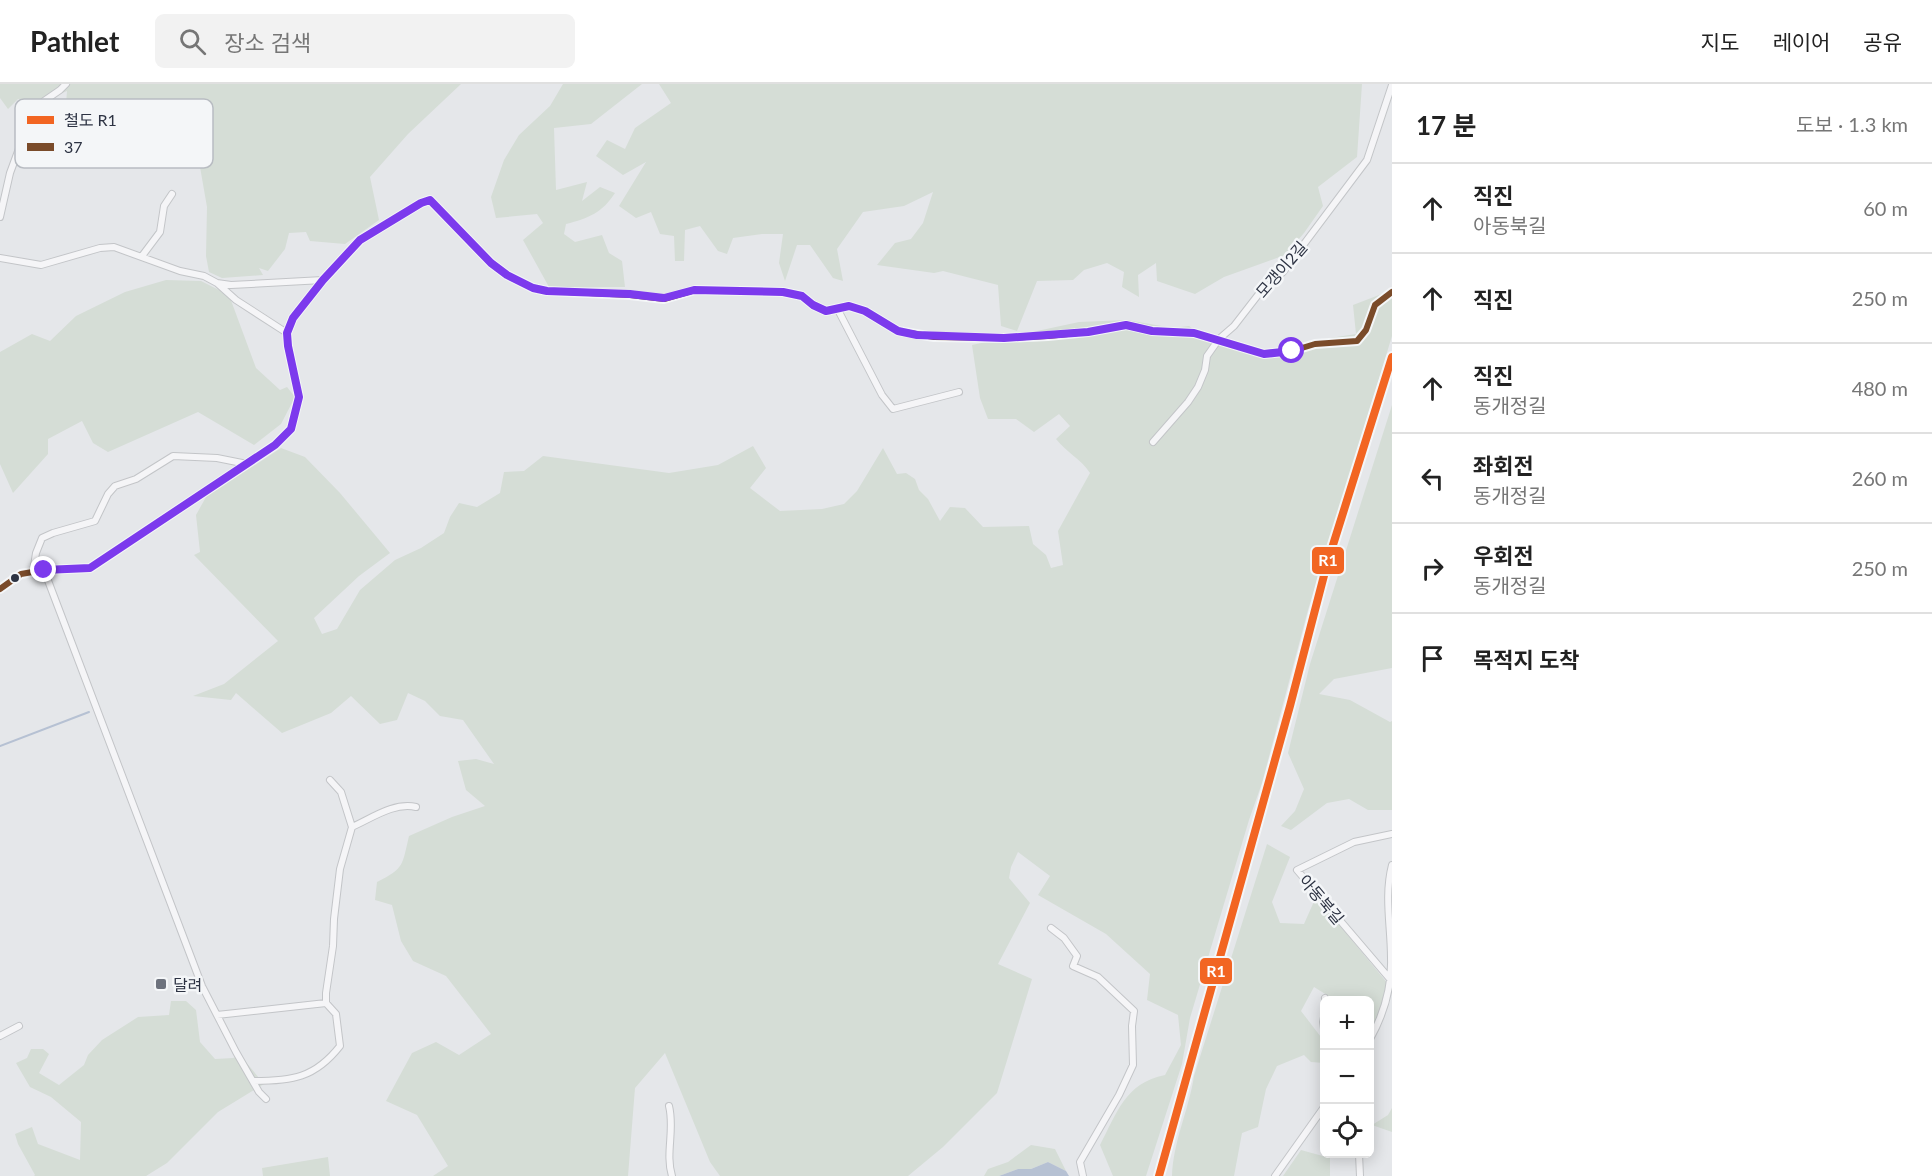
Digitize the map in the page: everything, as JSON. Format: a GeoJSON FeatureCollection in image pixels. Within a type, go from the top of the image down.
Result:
{"type":"FeatureCollection","features":[{"type":"Feature","properties":{"kind":"street"},"geometry":{"type":"LineString","coordinates":[[47,99],[66,84]]}},
{"type":"Feature","properties":{"kind":"street","name":"모갱이2길"},"geometry":{"type":"LineString","coordinates":[[1154,442],[1198,387],[1205,370],[1207,356],[1258,295],[1283,272],[1366,160],[1392,85]]}},
{"type":"Feature","properties":{"kind":"street"},"geometry":{"type":"LineString","coordinates":[[0,217],[15,159]]}},
{"type":"Feature","properties":{"kind":"street"},"geometry":{"type":"LineString","coordinates":[[142,256],[160,232],[164,206],[172,194]]}},
{"type":"Feature","properties":{"kind":"street"},"geometry":{"type":"LineString","coordinates":[[0,589],[21,574],[44,570],[90,568],[275,445],[291,429],[299,397],[287,333],[293,318],[323,280],[360,240],[421,203],[430,200],[491,263],[507,275],[533,288],[547,291],[630,294],[664,298],[694,290],[783,292],[802,296],[813,305],[826,311],[849,306],[865,311],[898,331],[938,337],[1048,336],[1126,325],[1152,331],[1194,333],[1264,354],[1292,351],[1314,344],[1357,341],[1366,330],[1375,305],[1392,292]]}},
{"type":"Feature","properties":{"kind":"street"},"geometry":{"type":"LineString","coordinates":[[0,258],[41,265],[100,248],[114,247],[180,271],[204,276],[287,333]]}},
{"type":"Feature","properties":{"kind":"street"},"geometry":{"type":"LineString","coordinates":[[217,283],[231,285],[323,280]]}},
{"type":"Feature","properties":{"kind":"street"},"geometry":{"type":"LineString","coordinates":[[837,308],[882,395],[893,409],[959,392]]}},
{"type":"Feature","properties":{"kind":"street"},"geometry":{"type":"LineString","coordinates":[[33,572],[36,553],[42,538],[95,521],[108,494],[115,486],[136,479],[173,456],[217,458],[247,464]]}},
{"type":"Feature","properties":{"kind":"street"},"geometry":{"type":"LineString","coordinates":[[44,570],[195,965],[217,1015],[253,1081],[266,1099]]}},
{"type":"Feature","properties":{"kind":"street"},"geometry":{"type":"LineString","coordinates":[[253,1081],[278,1081],[303,1075],[320,1068],[340,1046],[336,1014],[326,1003],[326,993],[334,941],[338,878],[352,827],[341,792],[330,780]]}},
{"type":"Feature","properties":{"kind":"street"},"geometry":{"type":"LineString","coordinates":[[352,827],[395,807],[405,804],[416,807]]}},
{"type":"Feature","properties":{"kind":"street","name":"아동북길"},"geometry":{"type":"LineString","coordinates":[[1390,979],[1297,870],[1353,842],[1392,834]]}},
{"type":"Feature","properties":{"kind":"street"},"geometry":{"type":"LineString","coordinates":[[1374,1031],[1388,994],[1390,979],[1392,960],[1387,890],[1392,865]]}},
{"type":"Feature","properties":{"kind":"street"},"geometry":{"type":"LineString","coordinates":[[1051,928],[1064,938],[1077,956],[1073,966],[1098,977],[1134,1011],[1133,1065],[1119,1095],[1080,1162],[1083,1176]]}},
{"type":"Feature","properties":{"kind":"street"},"geometry":{"type":"LineString","coordinates":[[217,1015],[326,1003]]}},
{"type":"Feature","properties":{"kind":"street"},"geometry":{"type":"LineString","coordinates":[[0,1036],[19,1026]]}},
{"type":"Feature","properties":{"kind":"street"},"geometry":{"type":"LineString","coordinates":[[669,1106],[671,1142],[668,1163],[672,1176]]}},
{"type":"Feature","properties":{"kind":"street"},"geometry":{"type":"LineString","coordinates":[[1275,1176],[1320,1113]]}},
{"type":"Feature","properties":{"kind":"street"},"geometry":{"type":"LineString","coordinates":[[1359,1158],[1360,1176]]}},
{"type":"Feature","properties":{"kind":"shaded area"},"geometry":{"type":"Polygon","coordinates":[[[0,84],[461,84],[408,134],[370,177],[379,220],[345,244],[310,241],[306,232],[289,233],[285,249],[268,271],[259,268],[263,275],[222,278],[209,272],[206,256],[207,207],[200,168],[213,168],[213,99],[66,99],[67,91],[48,99],[15,99],[8,109],[0,98],[0,84]]]}},
{"type":"Feature","properties":{"kind":"shaded area"},"geometry":{"type":"Polygon","coordinates":[[[563,84],[642,84],[591,124],[554,128],[556,190],[587,182],[582,201],[600,187],[615,193],[594,214],[566,224],[564,234],[575,242],[602,235],[609,253],[622,261],[625,287],[549,287],[523,240],[543,223],[537,214],[496,218],[491,197],[504,160],[519,135],[550,106],[563,84]]]}},
{"type":"Feature","properties":{"kind":"shaded area"},"geometry":{"type":"Polygon","coordinates":[[[659,84],[1362,84],[1357,157],[1318,187],[1323,206],[1285,255],[1224,277],[1195,294],[1157,281],[1156,263],[1138,275],[1139,297],[1122,287],[1124,272],[1107,263],[1084,270],[1073,280],[1037,281],[1017,331],[1001,326],[998,285],[943,271],[934,273],[877,265],[895,243],[911,239],[923,223],[933,192],[904,206],[863,212],[837,249],[843,281],[833,278],[810,245],[797,245],[785,281],[779,263],[783,234],[733,238],[727,254],[718,251],[700,226],[685,230],[684,261],[675,261],[674,236],[660,234],[651,212],[636,218],[619,206],[646,162],[623,175],[596,156],[607,140],[625,149],[635,128],[671,103],[659,84]]]}},
{"type":"Feature","properties":{"kind":"shaded area"},"geometry":{"type":"Polygon","coordinates":[[[166,280],[201,281],[229,295],[256,368],[280,390],[287,387],[295,397],[281,424],[254,445],[198,412],[108,452],[93,443],[82,421],[48,439],[48,454],[13,493],[0,464],[0,352],[32,334],[50,341],[76,316],[125,292],[166,280]]]}},
{"type":"Feature","properties":{"kind":"shaded area"},"geometry":{"type":"Polygon","coordinates":[[[1392,290],[1392,336],[1308,610],[1262,783],[1190,1018],[1182,1064],[1146,1176],[1113,1176],[1100,1145],[1117,1111],[1131,1092],[1151,1079],[1165,1075],[1181,1045],[1178,1015],[1147,1000],[1150,974],[1106,934],[1038,895],[1050,876],[1018,852],[1009,878],[1030,903],[998,964],[1032,979],[997,1093],[943,1147],[908,1176],[720,1176],[710,1162],[665,1053],[635,1088],[628,1176],[433,1176],[448,1166],[417,1115],[386,1101],[412,1053],[436,1042],[459,1055],[491,1034],[446,976],[413,961],[401,941],[392,905],[375,900],[377,882],[393,873],[401,865],[409,836],[452,817],[485,806],[466,790],[458,761],[476,759],[494,764],[463,720],[440,716],[425,701],[408,693],[397,720],[380,724],[351,696],[331,713],[282,733],[236,693],[231,700],[193,696],[224,684],[278,641],[194,555],[200,552],[196,515],[206,497],[281,448],[305,457],[340,493],[390,553],[359,576],[314,618],[322,634],[337,629],[360,590],[395,560],[421,548],[444,533],[459,503],[477,507],[500,493],[504,472],[524,471],[543,456],[669,473],[718,465],[753,446],[766,468],[750,488],[780,511],[822,509],[844,504],[857,491],[883,448],[897,474],[906,473],[915,479],[919,490],[928,499],[940,521],[950,507],[965,508],[983,527],[1029,526],[1033,544],[1046,555],[1051,568],[1063,565],[1058,531],[1090,473],[1056,439],[1070,426],[1059,414],[1034,432],[1016,419],[988,419],[980,398],[972,345],[1079,322],[1127,320],[1173,328],[1189,326],[1211,341],[1284,355],[1304,342],[1356,334],[1353,305],[1392,290]]]}},
{"type":"Feature","properties":{"kind":"shaded area"},"geometry":{"type":"Polygon","coordinates":[[[1392,405],[1392,668],[1334,679],[1319,694],[1350,700],[1392,721],[1392,810],[1368,810],[1349,799],[1327,803],[1291,830],[1281,826],[1295,811],[1304,789],[1288,753],[1310,664],[1392,405]]]}},
{"type":"Feature","properties":{"kind":"shaded area"},"geometry":{"type":"Polygon","coordinates":[[[1267,844],[1290,857],[1272,902],[1280,923],[1304,924],[1316,897],[1389,985],[1375,1024],[1374,996],[1329,996],[1314,987],[1301,1011],[1320,1036],[1320,1063],[1311,1062],[1304,1055],[1277,1066],[1266,1089],[1258,1127],[1242,1133],[1234,1176],[1172,1176],[1175,1151],[1194,1076],[1267,844]]]}},
{"type":"Feature","properties":{"kind":"shaded area"},"geometry":{"type":"Polygon","coordinates":[[[171,1001],[186,1001],[196,1010],[200,1042],[215,1059],[233,1058],[240,1055],[264,1084],[218,1112],[167,1163],[146,1176],[34,1176],[15,1134],[32,1127],[38,1144],[80,1160],[81,1122],[51,1097],[30,1087],[16,1063],[27,1058],[31,1049],[43,1049],[49,1054],[39,1073],[59,1085],[84,1065],[88,1055],[102,1040],[138,1017],[169,1015],[171,1001]]]}},
{"type":"Feature","properties":{"kind":"shaded area"},"geometry":{"type":"Polygon","coordinates":[[[1392,1108],[1392,1132],[1374,1126],[1374,1124],[1388,1115],[1392,1108]]]}},
{"type":"Feature","properties":{"kind":"shaded area"},"geometry":{"type":"Polygon","coordinates":[[[1031,1145],[1055,1149],[1066,1171],[1048,1162],[1031,1169],[1018,1169],[999,1176],[984,1176],[988,1169],[1008,1162],[1031,1145]]]}},
{"type":"Feature","properties":{"kind":"shaded area"},"geometry":{"type":"Polygon","coordinates":[[[1301,1150],[1320,1155],[1320,1158],[1330,1158],[1330,1176],[1283,1176],[1301,1150]]]}},
{"type":"Feature","properties":{"kind":"shaded area"},"geometry":{"type":"Polygon","coordinates":[[[328,1157],[330,1176],[263,1176],[262,1168],[328,1157]]]}},
{"type":"Feature","properties":{"kind":"water"},"geometry":{"type":"Polygon","coordinates":[[[1048,1162],[1066,1171],[1069,1176],[999,1176],[1018,1169],[1031,1169],[1048,1162]]]}},
{"type":"Feature","properties":{"kind":"waterway"},"geometry":{"type":"LineString","coordinates":[[0,746],[89,712]]}},
{"type":"Feature","properties":{"kind":"rail line","name":"R1"},"geometry":{"type":"LineString","coordinates":[[1159,1176],[1290,706],[1327,564],[1392,357]]}},
{"type":"Feature","properties":{"kind":"transit line","name":"37"},"geometry":{"type":"LineString","coordinates":[[0,589],[21,574],[44,570],[90,568],[275,445],[291,429],[299,397],[287,333],[293,318],[323,280],[360,240],[421,203],[430,200],[491,263],[507,275],[533,288],[547,291],[664,299],[695,290],[783,292],[802,296],[813,305],[826,311],[849,306],[865,311],[898,331],[934,337],[1048,336],[1126,325],[1152,331],[1194,333],[1264,354],[1292,351],[1315,344],[1357,341],[1366,330],[1375,305],[1392,292]]}},
{"type":"Feature","properties":{"kind":"place","name":"달려"},"geometry":{"type":"Point","coordinates":[161,984]}},
{"type":"Feature","properties":{"kind":"route"},"geometry":{"type":"LineString","coordinates":[[44,570],[90,568],[275,445],[291,429],[299,397],[287,333],[293,318],[323,280],[360,240],[389,221],[430,200],[491,263],[520,282],[547,291],[630,294],[664,298],[694,290],[783,292],[802,296],[813,305],[826,311],[849,306],[865,311],[898,331],[917,335],[1004,338],[1048,336],[1126,325],[1152,331],[1194,333],[1264,354],[1292,351]]}}]}
